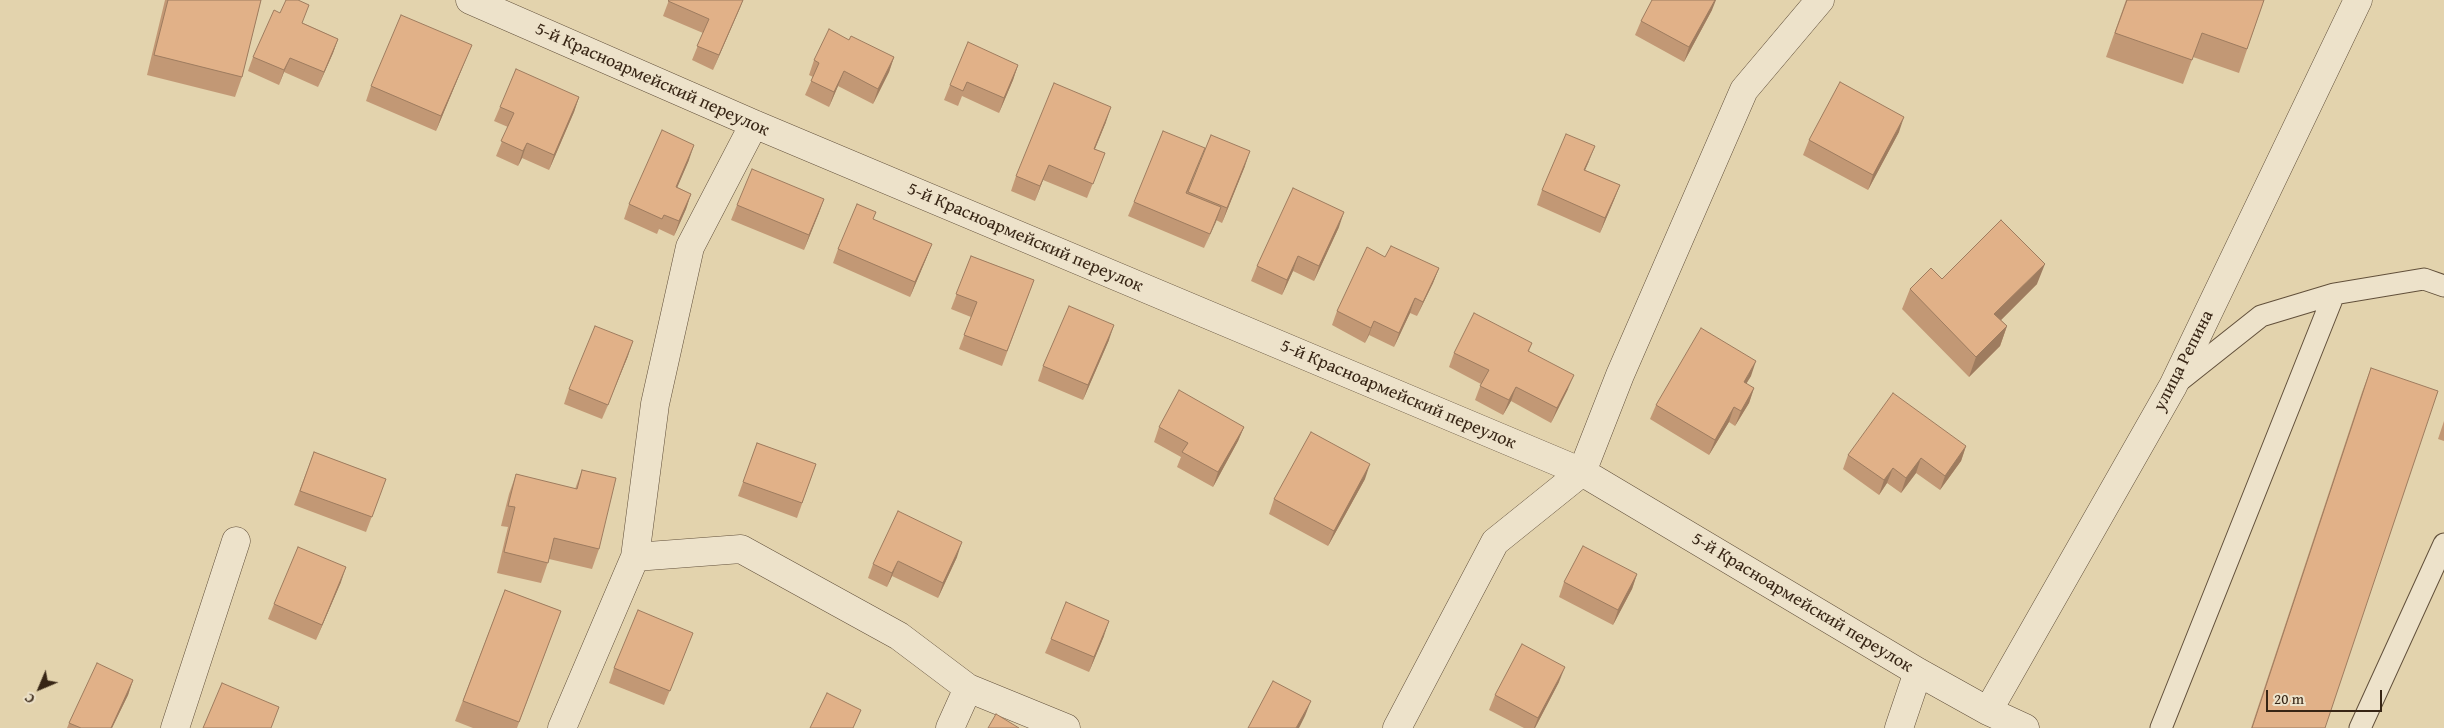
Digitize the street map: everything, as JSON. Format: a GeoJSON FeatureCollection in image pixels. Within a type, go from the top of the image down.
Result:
{"type":"FeatureCollection","features":[{"type":"Feature","properties":{"kind":"street","name":"5-й Красноармейский переулок"},"geometry":{"type":"LineString","coordinates":[[470,0],[754,124],[1582,472],[1918,672],[1988,711],[2025,728]]}},
{"type":"Feature","properties":{"kind":"street"},"geometry":{"type":"LineString","coordinates":[[1397,728],[1495,542],[1582,472],[1620,375],[1744,90],[1820,0]]}},
{"type":"Feature","properties":{"kind":"street","name":"улица Репина"},"geometry":{"type":"LineString","coordinates":[[1988,711],[2173,386],[2358,0]]}},
{"type":"Feature","properties":{"kind":"street"},"geometry":{"type":"LineString","coordinates":[[562,728],[635,557],[655,404],[690,246],[754,124]]}},
{"type":"Feature","properties":{"kind":"street"},"geometry":{"type":"LineString","coordinates":[[175,728],[236,541]]}},
{"type":"Feature","properties":{"kind":"street"},"geometry":{"type":"LineString","coordinates":[[635,557],[740,549],[898,636],[968,688],[1066,728]]}},
{"type":"Feature","properties":{"kind":"street"},"geometry":{"type":"LineString","coordinates":[[1899,728],[1918,672]]}},
{"type":"Feature","properties":{"kind":"street"},"geometry":{"type":"LineString","coordinates":[[950,728],[968,688]]}},
{"type":"Feature","properties":{"kind":"lane"},"geometry":{"type":"LineString","coordinates":[[2173,386],[2261,316],[2334,294],[2424,279],[2444,286]]}},
{"type":"Feature","properties":{"kind":"lane"},"geometry":{"type":"LineString","coordinates":[[2161,728],[2334,294]]}},
{"type":"Feature","properties":{"kind":"lane"},"geometry":{"type":"LineString","coordinates":[[2360,728],[2444,544]]}},
{"type":"Feature","properties":{"kind":"building"},"geometry":{"type":"Polygon","coordinates":[[[168,0],[261,0],[242,77],[154,55],[168,0]]]}},
{"type":"Feature","properties":{"kind":"building"},"geometry":{"type":"Polygon","coordinates":[[[286,0],[298,0],[309,5],[302,23],[338,39],[324,72],[290,58],[284,70],[253,57],[274,10],[280,13],[286,0]]]}},
{"type":"Feature","properties":{"kind":"building"},"geometry":{"type":"Polygon","coordinates":[[[669,0],[743,0],[719,55],[697,46],[709,19],[669,0]]]}},
{"type":"Feature","properties":{"kind":"building"},"geometry":{"type":"Polygon","coordinates":[[[1652,0],[1715,0],[1689,47],[1641,21],[1652,0]]]}},
{"type":"Feature","properties":{"kind":"building"},"geometry":{"type":"Polygon","coordinates":[[[2127,0],[2264,0],[2247,49],[2202,33],[2192,60],[2115,33],[2127,0]]]}},
{"type":"Feature","properties":{"kind":"building"},"geometry":{"type":"Polygon","coordinates":[[[401,15],[472,45],[441,116],[371,86],[401,15]]]}},
{"type":"Feature","properties":{"kind":"building"},"geometry":{"type":"Polygon","coordinates":[[[829,29],[849,40],[851,36],[894,57],[878,89],[844,71],[834,92],[811,81],[819,63],[814,60],[829,29]]]}},
{"type":"Feature","properties":{"kind":"building"},"geometry":{"type":"Polygon","coordinates":[[[968,42],[1018,65],[1004,98],[967,82],[963,91],[950,85],[968,42]]]}},
{"type":"Feature","properties":{"kind":"building"},"geometry":{"type":"Polygon","coordinates":[[[516,69],[579,97],[554,155],[527,143],[523,151],[501,141],[514,113],[500,107],[516,69]]]}},
{"type":"Feature","properties":{"kind":"building"},"geometry":{"type":"Polygon","coordinates":[[[1840,82],[1904,117],[1873,175],[1809,140],[1840,82]]]}},
{"type":"Feature","properties":{"kind":"building"},"geometry":{"type":"Polygon","coordinates":[[[1054,83],[1111,107],[1094,149],[1105,153],[1093,184],[1049,165],[1040,186],[1016,176],[1054,83]]]}},
{"type":"Feature","properties":{"kind":"building"},"geometry":{"type":"Polygon","coordinates":[[[662,130],[694,145],[676,187],[691,194],[679,221],[664,215],[662,219],[629,204],[662,130]]]}},
{"type":"Feature","properties":{"kind":"building"},"geometry":{"type":"Polygon","coordinates":[[[1163,131],[1205,148],[1186,193],[1221,207],[1210,234],[1134,202],[1163,131]]]}},
{"type":"Feature","properties":{"kind":"building"},"geometry":{"type":"Polygon","coordinates":[[[1566,134],[1595,146],[1584,170],[1620,185],[1605,218],[1542,190],[1566,134]]]}},
{"type":"Feature","properties":{"kind":"building"},"geometry":{"type":"Polygon","coordinates":[[[1211,135],[1250,151],[1227,208],[1188,192],[1211,135]]]}},
{"type":"Feature","properties":{"kind":"building"},"geometry":{"type":"Polygon","coordinates":[[[752,169],[824,199],[809,235],[737,205],[752,169]]]}},
{"type":"Feature","properties":{"kind":"building"},"geometry":{"type":"Polygon","coordinates":[[[1293,188],[1344,212],[1319,266],[1298,256],[1287,280],[1257,266],[1293,188]]]}},
{"type":"Feature","properties":{"kind":"building"},"geometry":{"type":"Polygon","coordinates":[[[857,204],[876,212],[873,219],[932,244],[915,282],[838,249],[857,204]]]}},
{"type":"Feature","properties":{"kind":"building"},"geometry":{"type":"Polygon","coordinates":[[[2001,220],[2045,264],[1994,314],[2007,326],[1976,357],[1910,289],[1931,268],[1942,279],[2001,220]]]}},
{"type":"Feature","properties":{"kind":"building"},"geometry":{"type":"Polygon","coordinates":[[[1391,246],[1439,268],[1423,302],[1415,298],[1399,333],[1374,321],[1371,328],[1337,311],[1367,247],[1385,257],[1391,246]]]}},
{"type":"Feature","properties":{"kind":"building"},"geometry":{"type":"Polygon","coordinates":[[[971,256],[1034,280],[1007,351],[964,335],[977,302],[956,294],[971,256]]]}},
{"type":"Feature","properties":{"kind":"building"},"geometry":{"type":"Polygon","coordinates":[[[1069,306],[1114,325],[1088,385],[1043,366],[1069,306]]]}},
{"type":"Feature","properties":{"kind":"building"},"geometry":{"type":"Polygon","coordinates":[[[1474,313],[1532,343],[1528,351],[1574,375],[1557,408],[1516,387],[1509,400],[1480,386],[1489,370],[1454,353],[1474,313]]]}},
{"type":"Feature","properties":{"kind":"building"},"geometry":{"type":"Polygon","coordinates":[[[595,326],[633,341],[608,405],[569,389],[595,326]]]}},
{"type":"Feature","properties":{"kind":"building"},"geometry":{"type":"Polygon","coordinates":[[[1701,328],[1756,361],[1744,382],[1754,388],[1741,411],[1734,407],[1715,440],[1656,405],[1701,328]]]}},
{"type":"Feature","properties":{"kind":"building"},"geometry":{"type":"Polygon","coordinates":[[[2371,368],[2438,391],[2325,728],[2252,728],[2371,368]]]}},
{"type":"Feature","properties":{"kind":"building"},"geometry":{"type":"Polygon","coordinates":[[[1179,390],[1244,427],[1218,472],[1182,452],[1188,443],[1159,427],[1179,390]]]}},
{"type":"Feature","properties":{"kind":"building"},"geometry":{"type":"Polygon","coordinates":[[[1893,393],[1966,446],[1945,476],[1921,458],[1906,478],[1893,468],[1884,480],[1848,455],[1893,393]]]}},
{"type":"Feature","properties":{"kind":"building"},"geometry":{"type":"Polygon","coordinates":[[[1311,432],[1370,464],[1334,531],[1274,499],[1311,432]]]}},
{"type":"Feature","properties":{"kind":"building"},"geometry":{"type":"Polygon","coordinates":[[[757,443],[816,464],[802,503],[743,482],[757,443]]]}},
{"type":"Feature","properties":{"kind":"building"},"geometry":{"type":"Polygon","coordinates":[[[314,452],[386,479],[372,517],[300,491],[314,452]]]}},
{"type":"Feature","properties":{"kind":"building"},"geometry":{"type":"Polygon","coordinates":[[[582,470],[616,478],[599,549],[554,538],[548,563],[504,552],[515,507],[508,506],[516,474],[577,489],[582,470]]]}},
{"type":"Feature","properties":{"kind":"building"},"geometry":{"type":"Polygon","coordinates":[[[898,511],[962,542],[943,583],[898,561],[892,573],[873,564],[898,511]]]}},
{"type":"Feature","properties":{"kind":"building"},"geometry":{"type":"Polygon","coordinates":[[[1583,546],[1637,574],[1618,610],[1564,582],[1583,546]]]}},
{"type":"Feature","properties":{"kind":"building"},"geometry":{"type":"Polygon","coordinates":[[[298,547],[346,567],[322,625],[274,604],[298,547]]]}},
{"type":"Feature","properties":{"kind":"building"},"geometry":{"type":"Polygon","coordinates":[[[505,590],[561,611],[519,722],[463,701],[505,590]]]}},
{"type":"Feature","properties":{"kind":"building"},"geometry":{"type":"Polygon","coordinates":[[[1066,602],[1109,621],[1094,657],[1051,639],[1066,602]]]}},
{"type":"Feature","properties":{"kind":"building"},"geometry":{"type":"Polygon","coordinates":[[[638,610],[693,633],[670,691],[614,668],[638,610]]]}},
{"type":"Feature","properties":{"kind":"building"},"geometry":{"type":"Polygon","coordinates":[[[1522,644],[1565,667],[1538,718],[1495,695],[1522,644]]]}},
{"type":"Feature","properties":{"kind":"building"},"geometry":{"type":"Polygon","coordinates":[[[97,663],[133,680],[111,728],[81,728],[69,723],[97,663]]]}},
{"type":"Feature","properties":{"kind":"building"},"geometry":{"type":"Polygon","coordinates":[[[1273,681],[1311,701],[1296,728],[1248,728],[1273,681]]]}},
{"type":"Feature","properties":{"kind":"building"},"geometry":{"type":"Polygon","coordinates":[[[222,683],[279,707],[271,728],[203,728],[222,683]]]}},
{"type":"Feature","properties":{"kind":"building"},"geometry":{"type":"Polygon","coordinates":[[[827,693],[861,710],[853,728],[810,728],[827,693]]]}},
{"type":"Feature","properties":{"kind":"building"},"geometry":{"type":"Polygon","coordinates":[[[996,714],[1019,728],[988,728],[996,714]]]}}]}
